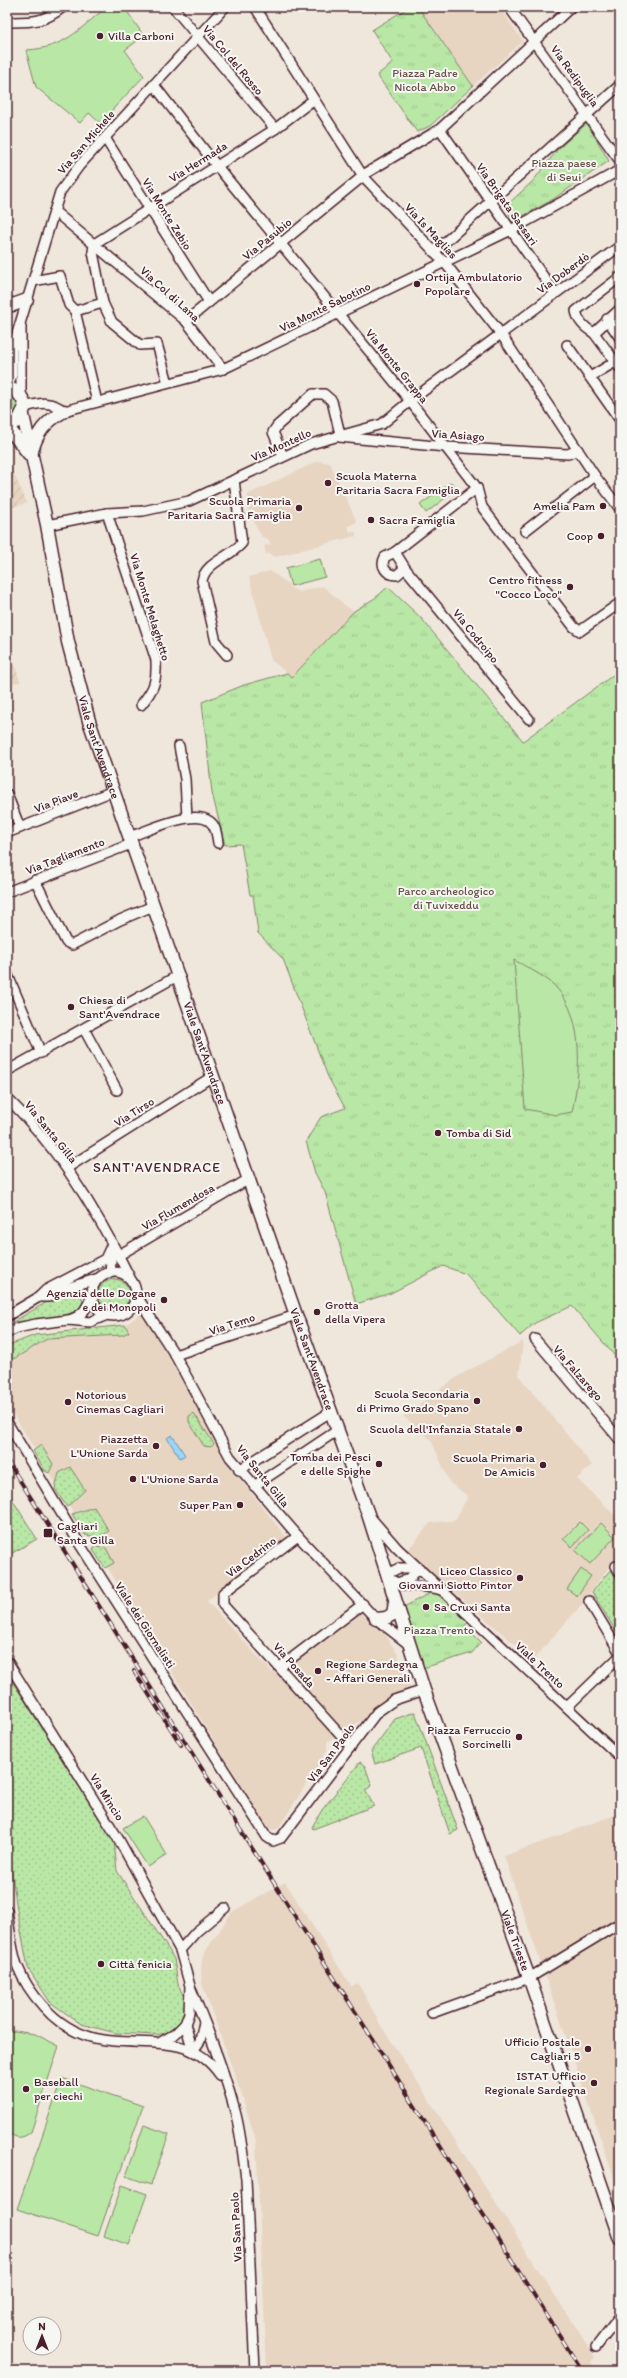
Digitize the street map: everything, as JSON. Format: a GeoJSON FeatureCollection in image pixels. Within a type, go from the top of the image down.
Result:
{"type":"FeatureCollection","features":[{"type":"Feature","properties":{"kind":"main road"},"geometry":{"type":"LineString","coordinates":[[7,302],[13,305],[27,300]]}},
{"type":"Feature","properties":{"kind":"main road"},"geometry":{"type":"LineString","coordinates":[[7,388],[16,391],[23,406],[18,421],[7,426]]}},
{"type":"Feature","properties":{"kind":"main road","name":"Viale Sant'Avendrace"},"geometry":{"type":"LineString","coordinates":[[23,406],[31,456],[47,525],[68,642],[89,721],[296,1315],[332,1411],[391,1579],[408,1643]]}},
{"type":"Feature","properties":{"kind":"main road"},"geometry":{"type":"LineString","coordinates":[[31,456],[36,439],[42,427],[49,420],[64,411]]}},
{"type":"Feature","properties":{"kind":"main road","name":"Viale Sant'Avendrace"},"geometry":{"type":"LineString","coordinates":[[7,426],[31,456]]}},
{"type":"Feature","properties":{"kind":"main road"},"geometry":{"type":"LineString","coordinates":[[376,1619],[386,1618],[393,1614],[396,1601]]}},
{"type":"Feature","properties":{"kind":"main road","name":"Viale Trieste"},"geometry":{"type":"LineString","coordinates":[[408,1643],[617,2218],[620,2239]]}},
{"type":"Feature","properties":{"kind":"street"},"geometry":{"type":"LineString","coordinates":[[7,22],[35,22],[45,20],[63,7]]}},
{"type":"Feature","properties":{"kind":"street","name":"Via Col del Rosso"},"geometry":{"type":"LineString","coordinates":[[173,7],[275,129]]}},
{"type":"Feature","properties":{"kind":"street","name":"Via San Michele"},"geometry":{"type":"LineString","coordinates":[[7,388],[12,375],[12,350],[21,326],[27,300],[60,192],[70,177],[225,7]]}},
{"type":"Feature","properties":{"kind":"street","name":"Via Is Maglias"},"geometry":{"type":"LineString","coordinates":[[255,7],[313,100],[363,176],[444,263],[501,334],[595,476],[620,509]]}},
{"type":"Feature","properties":{"kind":"street","name":"Via Redipuglia"},"geometry":{"type":"LineString","coordinates":[[509,7],[588,114],[620,161]]}},
{"type":"Feature","properties":{"kind":"street","name":"Via Pasubio"},"geometry":{"type":"LineString","coordinates":[[186,322],[281,242],[363,176],[440,129],[571,7]]}},
{"type":"Feature","properties":{"kind":"street","name":"Via Monte Grappa"},"geometry":{"type":"LineString","coordinates":[[154,85],[216,165],[281,242],[446,447],[477,488],[482,507],[574,627],[580,631],[587,628],[620,603]]}},
{"type":"Feature","properties":{"kind":"street"},"geometry":{"type":"LineString","coordinates":[[434,252],[620,85]]}},
{"type":"Feature","properties":{"kind":"street","name":"Via Hermada"},"geometry":{"type":"LineString","coordinates":[[94,244],[216,165],[275,129],[313,100]]}},
{"type":"Feature","properties":{"kind":"street","name":"Via Brigata Sassari"},"geometry":{"type":"LineString","coordinates":[[440,129],[555,293]]}},
{"type":"Feature","properties":{"kind":"street","name":"Via Monte Zebio"},"geometry":{"type":"LineString","coordinates":[[105,138],[209,302]]}},
{"type":"Feature","properties":{"kind":"street","name":"Via Monte Sabotino"},"geometry":{"type":"LineString","coordinates":[[64,411],[223,369],[511,230],[620,170]]}},
{"type":"Feature","properties":{"kind":"street","name":"Via Col di Lana"},"geometry":{"type":"LineString","coordinates":[[54,211],[186,322],[223,369]]}},
{"type":"Feature","properties":{"kind":"street"},"geometry":{"type":"LineString","coordinates":[[94,244],[93,252],[103,303],[112,322],[140,345],[157,344],[168,383]]}},
{"type":"Feature","properties":{"kind":"street","name":"Via Doberdò"},"geometry":{"type":"LineString","coordinates":[[501,334],[620,246]]}},
{"type":"Feature","properties":{"kind":"street"},"geometry":{"type":"LineString","coordinates":[[33,281],[60,276],[69,305],[75,311],[97,402]]}},
{"type":"Feature","properties":{"kind":"street"},"geometry":{"type":"LineString","coordinates":[[590,377],[618,367],[594,333],[586,329],[577,318],[576,311],[620,277]]}},
{"type":"Feature","properties":{"kind":"street"},"geometry":{"type":"LineString","coordinates":[[75,311],[103,303]]}},
{"type":"Feature","properties":{"kind":"street"},"geometry":{"type":"LineString","coordinates":[[594,333],[607,319],[620,309]]}},
{"type":"Feature","properties":{"kind":"street"},"geometry":{"type":"LineString","coordinates":[[607,319],[620,338]]}},
{"type":"Feature","properties":{"kind":"street","name":"Via San Michele"},"geometry":{"type":"LineString","coordinates":[[21,326],[23,338],[23,406]]}},
{"type":"Feature","properties":{"kind":"street","name":"Via Montello"},"geometry":{"type":"LineString","coordinates":[[47,525],[107,513],[143,511],[189,501],[311,444],[338,435],[382,424],[410,401],[501,334]]}},
{"type":"Feature","properties":{"kind":"street"},"geometry":{"type":"LineString","coordinates":[[568,345],[620,420]]}},
{"type":"Feature","properties":{"kind":"street"},"geometry":{"type":"LineString","coordinates":[[283,456],[273,432],[276,426],[313,394],[324,394],[332,401],[338,435]]}},
{"type":"Feature","properties":{"kind":"street"},"geometry":{"type":"LineString","coordinates":[[23,406],[44,403],[52,404],[64,411]]}},
{"type":"Feature","properties":{"kind":"street","name":"Via Asiago"},"geometry":{"type":"LineString","coordinates":[[338,435],[446,447],[568,454],[578,450]]}},
{"type":"Feature","properties":{"kind":"street"},"geometry":{"type":"LineString","coordinates":[[525,531],[595,476]]}},
{"type":"Feature","properties":{"kind":"street"},"geometry":{"type":"LineString","coordinates":[[227,655],[216,642],[202,581],[203,575],[211,566],[242,543],[234,480]]}},
{"type":"Feature","properties":{"kind":"street"},"geometry":{"type":"LineString","coordinates":[[405,568],[397,575],[390,574],[384,570],[384,560],[388,554],[395,552],[477,488]]}},
{"type":"Feature","properties":{"kind":"street","name":"Via Monte Melaghetto"},"geometry":{"type":"LineString","coordinates":[[107,513],[156,660],[157,677],[152,691],[141,705]]}},
{"type":"Feature","properties":{"kind":"street","name":"Via Codroipo"},"geometry":{"type":"LineString","coordinates":[[395,552],[405,568],[529,719]]}},
{"type":"Feature","properties":{"kind":"street"},"geometry":{"type":"LineString","coordinates":[[180,746],[185,779],[187,818],[204,818],[210,821],[218,843]]}},
{"type":"Feature","properties":{"kind":"street","name":"Via Piave"},"geometry":{"type":"LineString","coordinates":[[7,833],[113,791]]}},
{"type":"Feature","properties":{"kind":"street"},"geometry":{"type":"LineString","coordinates":[[7,794],[20,828]]}},
{"type":"Feature","properties":{"kind":"street","name":"Via Tagliamento"},"geometry":{"type":"LineString","coordinates":[[7,892],[130,840],[187,818]]}},
{"type":"Feature","properties":{"kind":"street"},"geometry":{"type":"LineString","coordinates":[[35,880],[66,942],[72,945],[120,920],[153,906]]}},
{"type":"Feature","properties":{"kind":"street"},"geometry":{"type":"LineString","coordinates":[[7,973],[41,1053]]}},
{"type":"Feature","properties":{"kind":"street"},"geometry":{"type":"LineString","coordinates":[[7,1071],[178,975]]}},
{"type":"Feature","properties":{"kind":"street"},"geometry":{"type":"LineString","coordinates":[[84,1029],[117,1090]]}},
{"type":"Feature","properties":{"kind":"street","name":"Via Tirso"},"geometry":{"type":"LineString","coordinates":[[67,1168],[213,1076]]}},
{"type":"Feature","properties":{"kind":"street","name":"Via Santa Gilla"},"geometry":{"type":"LineString","coordinates":[[7,1098],[42,1135],[67,1168],[119,1256],[132,1282],[136,1295],[175,1355],[230,1457],[239,1470],[298,1536],[376,1619],[408,1643]]}},
{"type":"Feature","properties":{"kind":"street","name":"Via Flumendosa"},"geometry":{"type":"LineString","coordinates":[[119,1256],[249,1179]]}},
{"type":"Feature","properties":{"kind":"street"},"geometry":{"type":"LineString","coordinates":[[110,1273],[112,1244]]}},
{"type":"Feature","properties":{"kind":"street"},"geometry":{"type":"LineString","coordinates":[[7,1316],[39,1297],[46,1290],[105,1259],[112,1244]]}},
{"type":"Feature","properties":{"kind":"street"},"geometry":{"type":"LineString","coordinates":[[39,1297],[49,1296],[61,1290],[110,1273],[124,1275],[132,1282]]}},
{"type":"Feature","properties":{"kind":"street"},"geometry":{"type":"LineString","coordinates":[[7,1333],[17,1328],[77,1318],[87,1308],[93,1288],[99,1278]]}},
{"type":"Feature","properties":{"kind":"street"},"geometry":{"type":"LineString","coordinates":[[92,1295],[96,1307],[113,1316],[126,1312],[131,1308],[136,1295]]}},
{"type":"Feature","properties":{"kind":"street"},"geometry":{"type":"LineString","coordinates":[[68,1320],[90,1322],[107,1314]]}},
{"type":"Feature","properties":{"kind":"street","name":"Via Temo"},"geometry":{"type":"LineString","coordinates":[[175,1355],[296,1315]]}},
{"type":"Feature","properties":{"kind":"street","name":"Via Falzarego"},"geometry":{"type":"LineString","coordinates":[[535,1339],[620,1440]]}},
{"type":"Feature","properties":{"kind":"street"},"geometry":{"type":"LineString","coordinates":[[239,1470],[332,1411]]}},
{"type":"Feature","properties":{"kind":"street","name":"Viale dei Giornalisti"},"geometry":{"type":"LineString","coordinates":[[7,1422],[83,1549],[267,1838]]}},
{"type":"Feature","properties":{"kind":"street"},"geometry":{"type":"LineString","coordinates":[[254,1486],[338,1430]]}},
{"type":"Feature","properties":{"kind":"street","name":"Viale Trento"},"geometry":{"type":"LineString","coordinates":[[368,1514],[397,1548],[620,1757]]}},
{"type":"Feature","properties":{"kind":"street","name":"Via Cedrino"},"geometry":{"type":"LineString","coordinates":[[221,1598],[223,1593],[298,1536]]}},
{"type":"Feature","properties":{"kind":"street"},"geometry":{"type":"LineString","coordinates":[[391,1579],[399,1568],[419,1568]]}},
{"type":"Feature","properties":{"kind":"street"},"geometry":{"type":"LineString","coordinates":[[391,1579],[410,1579],[419,1568]]}},
{"type":"Feature","properties":{"kind":"street"},"geometry":{"type":"LineString","coordinates":[[391,1579],[409,1587],[431,1587],[443,1590]]}},
{"type":"Feature","properties":{"kind":"street","name":"Via Posada"},"geometry":{"type":"LineString","coordinates":[[221,1598],[223,1605],[351,1747]]}},
{"type":"Feature","properties":{"kind":"street"},"geometry":{"type":"LineString","coordinates":[[567,1707],[620,1654],[589,1601]]}},
{"type":"Feature","properties":{"kind":"street"},"geometry":{"type":"LineString","coordinates":[[280,1667],[363,1604]]}},
{"type":"Feature","properties":{"kind":"street","name":"Via Mincio"},"geometry":{"type":"LineString","coordinates":[[7,1661],[120,1840],[180,1950]]}},
{"type":"Feature","properties":{"kind":"street","name":"Via San Paolo"},"geometry":{"type":"LineString","coordinates":[[267,1838],[273,1841],[281,1838],[385,1705],[424,1690]]}},
{"type":"Feature","properties":{"kind":"street"},"geometry":{"type":"LineString","coordinates":[[180,1950],[196,1932],[225,1908]]}},
{"type":"Feature","properties":{"kind":"street"},"geometry":{"type":"LineString","coordinates":[[7,1911],[13,1947],[24,1980],[34,1997],[56,2019],[76,2032],[96,2038],[161,2042],[193,2051]]}},
{"type":"Feature","properties":{"kind":"street"},"geometry":{"type":"LineString","coordinates":[[432,2014],[529,1978],[620,1923]]}},
{"type":"Feature","properties":{"kind":"street","name":"Via San Paolo"},"geometry":{"type":"LineString","coordinates":[[180,1950],[190,1986],[236,2112],[246,2179],[255,2371]]}},
{"type":"Feature","properties":{"kind":"street","name":"Via San Paolo"},"geometry":{"type":"LineString","coordinates":[[185,2024],[190,2013],[190,1986]]}},
{"type":"Feature","properties":{"kind":"street"},"geometry":{"type":"LineString","coordinates":[[193,2051],[200,2041],[204,2022]]}},
{"type":"Feature","properties":{"kind":"street"},"geometry":{"type":"LineString","coordinates":[[161,2042],[175,2034],[185,2024],[193,2051]]}},
{"type":"Feature","properties":{"kind":"street","name":"Via San Paolo"},"geometry":{"type":"LineString","coordinates":[[193,2051],[214,2067],[226,2084]]}},
{"type":"Feature","properties":{"kind":"street"},"geometry":{"type":"LineString","coordinates":[[596,2347],[620,2316]]}},
{"type":"Feature","properties":{"kind":"shaded area"},"geometry":{"type":"Polygon","coordinates":[[[418,7],[499,7],[523,41],[473,86],[418,7]]]}},
{"type":"Feature","properties":{"kind":"shaded area"},"geometry":{"type":"Polygon","coordinates":[[[7,459],[27,503],[11,508],[11,575],[7,576],[7,459]]]}},
{"type":"Feature","properties":{"kind":"shaded area","name":"Scuola Primaria Paritaria Sacra Famiglia"},"geometry":{"type":"Polygon","coordinates":[[[318,461],[330,463],[357,522],[348,526],[350,532],[356,532],[356,536],[275,557],[269,553],[266,555],[264,546],[271,544],[268,539],[262,537],[254,523],[255,518],[252,510],[248,511],[246,506],[251,502],[247,495],[318,461]]]}},
{"type":"Feature","properties":{"kind":"shaded area"},"geometry":{"type":"Polygon","coordinates":[[[270,571],[290,585],[289,587],[299,592],[323,586],[347,607],[354,611],[292,677],[271,660],[249,577],[270,571]]]}},
{"type":"Feature","properties":{"kind":"shaded area"},"geometry":{"type":"Polygon","coordinates":[[[7,641],[20,681],[7,686],[7,641]]]}},
{"type":"Feature","properties":{"kind":"shaded area"},"geometry":{"type":"Polygon","coordinates":[[[142,1313],[241,1480],[287,1538],[207,1601],[273,1673],[353,1608],[382,1629],[398,1655],[411,1690],[327,1742],[327,1751],[278,1829],[272,1830],[267,1827],[7,1404],[7,1346],[35,1335],[125,1325],[142,1313]]]}},
{"type":"Feature","properties":{"kind":"shaded area"},"geometry":{"type":"Polygon","coordinates":[[[523,1341],[519,1376],[592,1465],[577,1479],[620,1520],[620,1552],[583,1603],[533,1660],[407,1551],[430,1523],[455,1520],[468,1496],[450,1483],[431,1440],[403,1416],[460,1375],[523,1341]]]}},
{"type":"Feature","properties":{"kind":"shaded area"},"geometry":{"type":"Polygon","coordinates":[[[620,1813],[620,2195],[504,1856],[620,1813]]]}},
{"type":"Feature","properties":{"kind":"shaded area"},"geometry":{"type":"Polygon","coordinates":[[[285,1882],[351,1986],[358,1983],[380,2024],[595,2357],[591,2362],[597,2371],[267,2371],[256,2141],[240,2090],[202,1984],[201,1970],[202,1959],[207,1949],[232,1912],[285,1882]]]}},
{"type":"Feature","properties":{"kind":"green space"},"geometry":{"type":"Polygon","coordinates":[[[107,7],[124,7],[144,36],[125,50],[144,76],[100,123],[89,113],[80,123],[36,87],[26,50],[40,49],[61,42],[79,30],[107,7]]]}},
{"type":"Feature","properties":{"kind":"green space","name":"Piazza Padre Nicola Abbo"},"geometry":{"type":"Polygon","coordinates":[[[409,7],[418,7],[473,86],[430,126],[417,132],[377,75],[393,63],[372,30],[409,7]]]}},
{"type":"Feature","properties":{"kind":"green space","name":"Piazza paese di Seui"},"geometry":{"type":"Polygon","coordinates":[[[587,123],[609,161],[552,200],[512,222],[506,206],[533,181],[558,149],[587,123]]]}},
{"type":"Feature","properties":{"kind":"green space"},"geometry":{"type":"Polygon","coordinates":[[[7,394],[16,400],[18,406],[15,412],[7,416],[7,394]]]}},
{"type":"Feature","properties":{"kind":"green space"},"geometry":{"type":"Polygon","coordinates":[[[451,482],[457,489],[426,513],[420,505],[451,482]]]}},
{"type":"Feature","properties":{"kind":"green space"},"geometry":{"type":"Polygon","coordinates":[[[320,559],[325,577],[291,586],[286,568],[320,559]]]}},
{"type":"Feature","properties":{"kind":"green space","name":"Parco archeologico di Tuvixeddu"},"geometry":{"type":"Polygon","coordinates":[[[388,587],[421,618],[523,741],[620,670],[620,1362],[572,1306],[535,1323],[520,1336],[466,1274],[443,1266],[391,1293],[356,1304],[325,1192],[315,1173],[306,1141],[321,1117],[345,1108],[328,1077],[283,959],[258,933],[253,895],[250,895],[241,844],[225,845],[212,793],[202,702],[244,685],[287,673],[292,677],[354,611],[375,598],[388,587]]]}},
{"type":"Feature","properties":{"kind":"green space"},"geometry":{"type":"Polygon","coordinates":[[[514,960],[548,980],[560,992],[569,1007],[575,1024],[578,1042],[577,1079],[572,1112],[556,1115],[525,1109],[514,960]]]}},
{"type":"Feature","properties":{"kind":"green space"},"geometry":{"type":"Polygon","coordinates":[[[114,1279],[123,1282],[127,1286],[130,1295],[127,1304],[123,1308],[114,1311],[105,1308],[101,1304],[98,1295],[101,1286],[105,1282],[114,1279]]]}},
{"type":"Feature","properties":{"kind":"green space"},"geometry":{"type":"Polygon","coordinates":[[[70,1292],[79,1294],[83,1302],[80,1308],[71,1313],[45,1319],[13,1322],[52,1299],[70,1292]]]}},
{"type":"Feature","properties":{"kind":"green space"},"geometry":{"type":"Polygon","coordinates":[[[125,1325],[129,1332],[122,1335],[47,1339],[7,1363],[7,1346],[35,1335],[125,1325]]]}},
{"type":"Feature","properties":{"kind":"green space"},"geometry":{"type":"Polygon","coordinates":[[[194,1413],[214,1444],[211,1447],[204,1446],[189,1422],[189,1416],[194,1413]]]}},
{"type":"Feature","properties":{"kind":"green space"},"geometry":{"type":"Polygon","coordinates":[[[41,1445],[53,1464],[49,1473],[45,1471],[33,1451],[41,1445]]]}},
{"type":"Feature","properties":{"kind":"green space"},"geometry":{"type":"Polygon","coordinates":[[[70,1467],[85,1490],[67,1507],[55,1489],[59,1473],[70,1467]]]}},
{"type":"Feature","properties":{"kind":"green space"},"geometry":{"type":"Polygon","coordinates":[[[7,1491],[37,1539],[7,1556],[7,1491]]]}},
{"type":"Feature","properties":{"kind":"green space"},"geometry":{"type":"Polygon","coordinates":[[[94,1507],[109,1531],[100,1537],[85,1535],[72,1514],[94,1507]]]}},
{"type":"Feature","properties":{"kind":"green space"},"geometry":{"type":"Polygon","coordinates":[[[580,1522],[588,1530],[572,1547],[563,1539],[580,1522]]]}},
{"type":"Feature","properties":{"kind":"green space"},"geometry":{"type":"Polygon","coordinates":[[[601,1523],[615,1537],[590,1564],[575,1550],[601,1523]]]}},
{"type":"Feature","properties":{"kind":"green space"},"geometry":{"type":"Polygon","coordinates":[[[94,1547],[106,1548],[114,1563],[105,1568],[93,1550],[94,1547]]]}},
{"type":"Feature","properties":{"kind":"green space"},"geometry":{"type":"Polygon","coordinates":[[[581,1569],[591,1576],[577,1596],[567,1589],[581,1569]]]}},
{"type":"Feature","properties":{"kind":"green space"},"geometry":{"type":"Polygon","coordinates":[[[611,1569],[620,1586],[620,1638],[592,1592],[611,1569]]]}},
{"type":"Feature","properties":{"kind":"green space","name":"Piazza Trento"},"geometry":{"type":"Polygon","coordinates":[[[435,1590],[469,1621],[465,1626],[481,1642],[472,1653],[423,1668],[404,1607],[435,1590]]]}},
{"type":"Feature","properties":{"kind":"green space"},"geometry":{"type":"Polygon","coordinates":[[[7,1673],[114,1841],[117,1871],[174,1959],[178,1984],[185,2000],[183,2017],[179,2024],[166,2033],[156,2035],[116,2033],[81,2024],[50,2002],[28,1968],[17,1910],[7,1838],[7,1673]]]}},
{"type":"Feature","properties":{"kind":"green space"},"geometry":{"type":"Polygon","coordinates":[[[415,1712],[458,1830],[450,1834],[421,1748],[375,1764],[371,1751],[395,1719],[415,1712]]]}},
{"type":"Feature","properties":{"kind":"green space"},"geometry":{"type":"Polygon","coordinates":[[[360,1762],[365,1766],[372,1786],[365,1790],[374,1806],[313,1829],[312,1827],[322,1810],[360,1762]]]}},
{"type":"Feature","properties":{"kind":"green space"},"geometry":{"type":"Polygon","coordinates":[[[143,1816],[167,1855],[148,1867],[123,1828],[143,1816]]]}},
{"type":"Feature","properties":{"kind":"green space","name":"Baseball per ciechi"},"geometry":{"type":"Polygon","coordinates":[[[15,2031],[35,2034],[59,2046],[31,2132],[22,2137],[14,2136],[7,2132],[7,2032],[15,2031]]]}},
{"type":"Feature","properties":{"kind":"green space"},"geometry":{"type":"Polygon","coordinates":[[[62,2078],[143,2106],[98,2236],[17,2209],[62,2078]]]}},
{"type":"Feature","properties":{"kind":"green space"},"geometry":{"type":"Polygon","coordinates":[[[144,2125],[169,2134],[151,2185],[126,2176],[144,2125]]]}},
{"type":"Feature","properties":{"kind":"green space"},"geometry":{"type":"Polygon","coordinates":[[[122,2185],[147,2194],[129,2245],[104,2236],[122,2185]]]}},
{"type":"Feature","properties":{"kind":"water"},"geometry":{"type":"Polygon","coordinates":[[[172,1435],[185,1455],[180,1458],[167,1438],[172,1435]]]}},
{"type":"Feature","properties":{"kind":"railway"},"geometry":{"type":"LineString","coordinates":[[7,1460],[582,2371]]}},
{"type":"Feature","properties":{"kind":"railway"},"geometry":{"type":"LineString","coordinates":[[134,1671],[181,1745]]}},
{"type":"Feature","properties":{"kind":"place","name":"Villa Carboni"},"geometry":{"type":"Point","coordinates":[100,36]}},
{"type":"Feature","properties":{"kind":"place","name":"Ortija Ambulatorio Popolare"},"geometry":{"type":"Point","coordinates":[417,284]}},
{"type":"Feature","properties":{"kind":"place","name":"Scuola Materna Paritaria Sacra Famiglia"},"geometry":{"type":"Point","coordinates":[328,483]}},
{"type":"Feature","properties":{"kind":"place","name":"Amelia Pam"},"geometry":{"type":"Point","coordinates":[603,506]}},
{"type":"Feature","properties":{"kind":"place","name":"Scuola Primaria Paritaria Sacra Famiglia"},"geometry":{"type":"Point","coordinates":[299,508]}},
{"type":"Feature","properties":{"kind":"place","name":"Sacra Famiglia"},"geometry":{"type":"Point","coordinates":[371,520]}},
{"type":"Feature","properties":{"kind":"place","name":"Coop"},"geometry":{"type":"Point","coordinates":[601,536]}},
{"type":"Feature","properties":{"kind":"place","name":"Centro fitness \"Cocco Loco\""},"geometry":{"type":"Point","coordinates":[570,587]}},
{"type":"Feature","properties":{"kind":"place","name":"Chiesa di Sant'Avendrace"},"geometry":{"type":"Point","coordinates":[71,1007]}},
{"type":"Feature","properties":{"kind":"place","name":"Tomba di Sid"},"geometry":{"type":"Point","coordinates":[438,1133]}},
{"type":"Feature","properties":{"kind":"place","name":"Agenzia delle Dogane e dei Monopoli"},"geometry":{"type":"Point","coordinates":[164,1300]}},
{"type":"Feature","properties":{"kind":"place","name":"Grotta della Vipera"},"geometry":{"type":"Point","coordinates":[317,1312]}},
{"type":"Feature","properties":{"kind":"place","name":"Scuola Secondaria di Primo Grado Spano"},"geometry":{"type":"Point","coordinates":[477,1401]}},
{"type":"Feature","properties":{"kind":"place","name":"Notorious Cinemas Cagliari"},"geometry":{"type":"Point","coordinates":[68,1402]}},
{"type":"Feature","properties":{"kind":"place","name":"Scuola dell'Infanzia Statale"},"geometry":{"type":"Point","coordinates":[519,1429]}},
{"type":"Feature","properties":{"kind":"place","name":"Piazzetta L'Unione Sarda"},"geometry":{"type":"Point","coordinates":[156,1446]}},
{"type":"Feature","properties":{"kind":"place","name":"Tomba dei Pesci e delle Spighe"},"geometry":{"type":"Point","coordinates":[379,1464]}},
{"type":"Feature","properties":{"kind":"place","name":"Scuola Primaria De Amicis"},"geometry":{"type":"Point","coordinates":[543,1465]}},
{"type":"Feature","properties":{"kind":"place","name":"L'Unione Sarda"},"geometry":{"type":"Point","coordinates":[133,1479]}},
{"type":"Feature","properties":{"kind":"place","name":"Super Pan"},"geometry":{"type":"Point","coordinates":[240,1505]}},
{"type":"Feature","properties":{"kind":"place","name":"Cagliari Santa Gilla"},"geometry":{"type":"Point","coordinates":[48,1533]}},
{"type":"Feature","properties":{"kind":"place","name":"Liceo Classico Giovanni Siotto Pintor"},"geometry":{"type":"Point","coordinates":[520,1578]}},
{"type":"Feature","properties":{"kind":"place","name":"Sa Cruxi Santa"},"geometry":{"type":"Point","coordinates":[426,1607]}},
{"type":"Feature","properties":{"kind":"place","name":"Regione Sardegna - Affari Generali"},"geometry":{"type":"Point","coordinates":[318,1671]}},
{"type":"Feature","properties":{"kind":"place","name":"Piazza Ferruccio Sorcinelli"},"geometry":{"type":"Point","coordinates":[519,1737]}},
{"type":"Feature","properties":{"kind":"place","name":"Città fenicia"},"geometry":{"type":"Point","coordinates":[101,1964]}},
{"type":"Feature","properties":{"kind":"place","name":"Ufficio Postale Cagliari 5"},"geometry":{"type":"Point","coordinates":[588,2049]}},
{"type":"Feature","properties":{"kind":"place","name":"ISTAT Ufficio Regionale Sardegna"},"geometry":{"type":"Point","coordinates":[594,2083]}},
{"type":"Feature","properties":{"kind":"place","name":"Baseball per ciechi"},"geometry":{"type":"Point","coordinates":[26,2089]}},
{"type":"Feature","properties":{"kind":"district","name":"SANT'AVENDRACE"},"geometry":{"type":"Point","coordinates":[157,1167]}}]}
